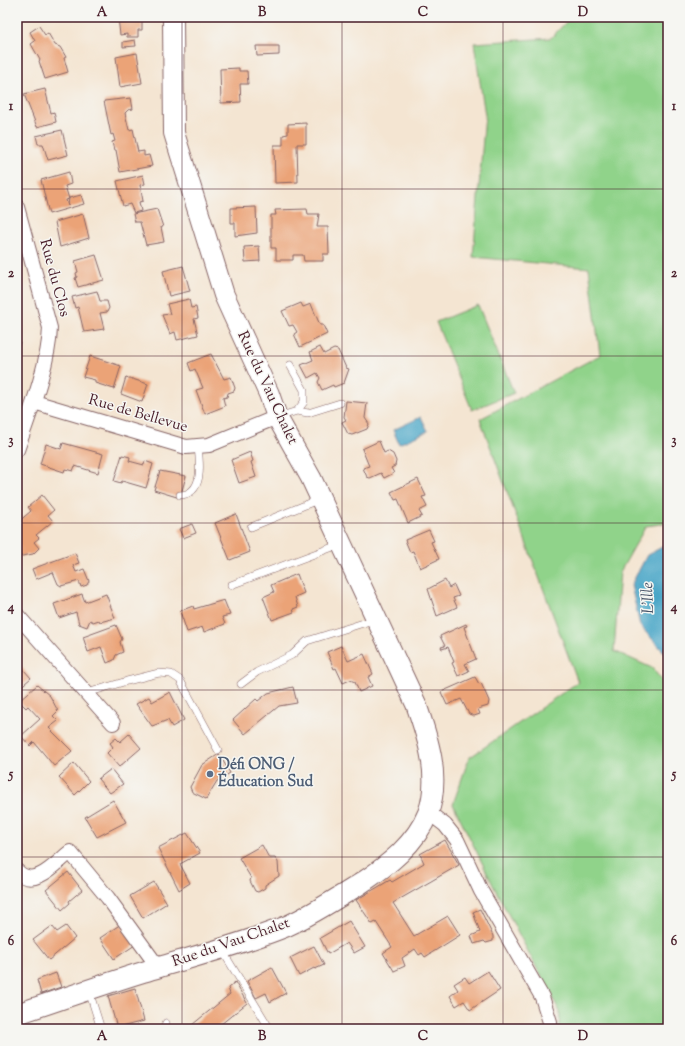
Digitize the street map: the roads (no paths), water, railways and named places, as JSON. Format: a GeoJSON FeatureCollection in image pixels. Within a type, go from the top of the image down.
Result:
{"type":"FeatureCollection","features":[{"type":"Feature","properties":{"kind":"street","name":"Rue du Vau Chalet"},"geometry":{"type":"LineString","coordinates":[[17,1014],[88,989],[269,933],[323,908],[373,875],[410,843],[419,832],[428,812],[434,780],[424,726],[416,704],[311,478],[277,417],[269,394],[224,295],[174,133],[173,17]]}},
{"type":"Feature","properties":{"kind":"street","name":"Rue du Clos"},"geometry":{"type":"LineString","coordinates":[[17,207],[50,328],[48,345],[34,402],[17,450]]}},
{"type":"Feature","properties":{"kind":"street","name":"Rue de Bellevue"},"geometry":{"type":"LineString","coordinates":[[34,402],[186,447],[209,446],[277,417]]}},
{"type":"Feature","properties":{"kind":"street"},"geometry":{"type":"LineString","coordinates":[[17,615],[113,723]]}},
{"type":"Feature","properties":{"kind":"street"},"geometry":{"type":"LineString","coordinates":[[428,812],[445,825],[457,840],[481,891],[542,996],[550,1022],[550,1029]]}},
{"type":"Feature","properties":{"kind":"street","name":"Rue du Vau Chalet"},"geometry":{"type":"LineString","coordinates":[[17,871],[20,874],[30,878],[40,876],[70,852],[108,898],[158,968]]}},
{"type":"Feature","properties":{"kind":"lane"},"geometry":{"type":"LineString","coordinates":[[290,365],[304,390],[304,402],[297,411]]}},
{"type":"Feature","properties":{"kind":"lane"},"geometry":{"type":"LineString","coordinates":[[277,417],[297,411],[308,413],[340,403]]}},
{"type":"Feature","properties":{"kind":"lane"},"geometry":{"type":"LineString","coordinates":[[180,495],[188,495],[195,489],[201,468],[198,447]]}},
{"type":"Feature","properties":{"kind":"lane"},"geometry":{"type":"LineString","coordinates":[[251,527],[321,499]]}},
{"type":"Feature","properties":{"kind":"lane"},"geometry":{"type":"LineString","coordinates":[[231,585],[342,544]]}},
{"type":"Feature","properties":{"kind":"lane"},"geometry":{"type":"LineString","coordinates":[[241,684],[257,672],[292,655],[307,641],[377,619]]}},
{"type":"Feature","properties":{"kind":"lane"},"geometry":{"type":"LineString","coordinates":[[87,693],[150,675],[171,674],[180,680],[218,750]]}},
{"type":"Feature","properties":{"kind":"lane"},"geometry":{"type":"LineString","coordinates":[[221,948],[270,1029]]}},
{"type":"Feature","properties":{"kind":"lane"},"geometry":{"type":"LineString","coordinates":[[88,989],[101,1029]]}},
{"type":"Feature","properties":{"kind":"water"},"geometry":{"type":"Polygon","coordinates":[[[421,417],[428,431],[399,444],[393,430],[421,417]]]}},
{"type":"Feature","properties":{"kind":"water","name":"L'Ille"},"geometry":{"type":"Polygon","coordinates":[[[668,544],[668,656],[640,626],[631,585],[647,555],[668,544]]]}},
{"type":"Feature","properties":{"kind":"place","name":"Défi ONG / Éducation Sud"},"geometry":{"type":"Point","coordinates":[210,774]}}]}
